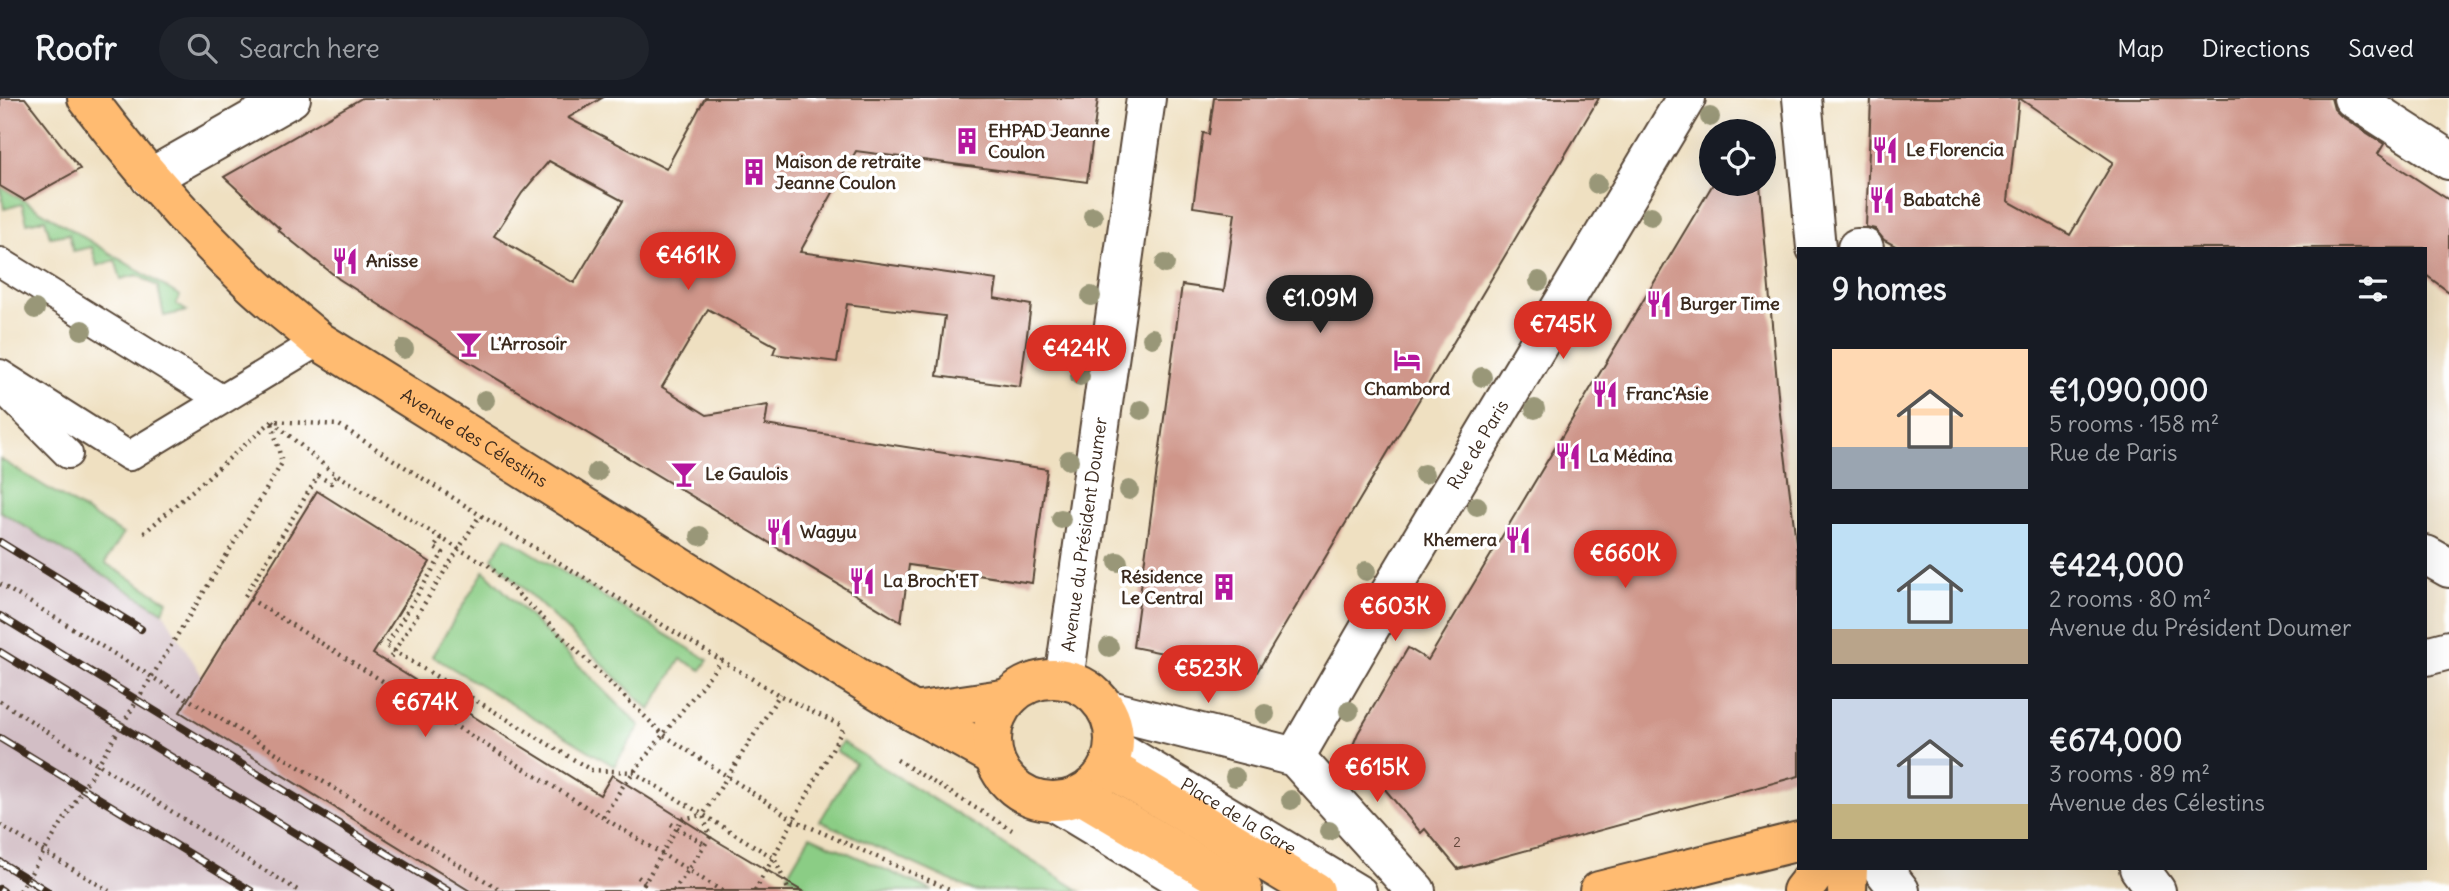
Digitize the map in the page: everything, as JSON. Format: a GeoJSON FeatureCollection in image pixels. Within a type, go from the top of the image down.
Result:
{"type":"FeatureCollection","features":[{"type":"Feature","properties":{"kind":"main road","name":"Avenue des Célestins"},"geometry":{"type":"LineString","coordinates":[[87,98],[150,178],[194,226],[251,284],[319,341],[914,712],[994,756]]}},
{"type":"Feature","properties":{"kind":"main road"},"geometry":{"type":"LineString","coordinates":[[1044,680],[1065,680],[1081,686],[1095,696],[1110,740],[1097,783],[1081,795],[1043,801],[1026,795],[1000,772],[994,756],[992,736],[998,716],[1009,698],[1025,686],[1044,680]]}},
{"type":"Feature","properties":{"kind":"main road"},"geometry":{"type":"LineString","coordinates":[[914,712],[1009,698]]}},
{"type":"Feature","properties":{"kind":"main road","name":"Place de la Gare"},"geometry":{"type":"LineString","coordinates":[[1110,740],[1315,891]]}},
{"type":"Feature","properties":{"kind":"main road"},"geometry":{"type":"LineString","coordinates":[[1081,795],[1243,891]]}},
{"type":"Feature","properties":{"kind":"main road"},"geometry":{"type":"LineString","coordinates":[[1599,891],[1797,842]]}},
{"type":"Feature","properties":{"kind":"main road"},"geometry":{"type":"LineString","coordinates":[[1802,891],[1818,870]]}},
{"type":"Feature","properties":{"kind":"main road"},"geometry":{"type":"LineString","coordinates":[[1847,891],[1848,870]]}},
{"type":"Feature","properties":{"kind":"street"},"geometry":{"type":"LineString","coordinates":[[150,178],[290,98]]}},
{"type":"Feature","properties":{"kind":"street","name":"Avenue du Président Doumer"},"geometry":{"type":"LineString","coordinates":[[1065,680],[1146,98]]}},
{"type":"Feature","properties":{"kind":"street","name":"Rue de Paris"},"geometry":{"type":"LineString","coordinates":[[1295,758],[1398,579],[1686,98]]}},
{"type":"Feature","properties":{"kind":"street"},"geometry":{"type":"LineString","coordinates":[[1802,98],[1816,247]]}},
{"type":"Feature","properties":{"kind":"street"},"geometry":{"type":"LineString","coordinates":[[2353,98],[2449,160]]}},
{"type":"Feature","properties":{"kind":"street"},"geometry":{"type":"LineString","coordinates":[[2427,556],[2449,568]]}},
{"type":"Feature","properties":{"kind":"street"},"geometry":{"type":"LineString","coordinates":[[2427,656],[2449,650]]}},
{"type":"Feature","properties":{"kind":"street"},"geometry":{"type":"LineString","coordinates":[[1110,740],[1295,758],[1416,891]]}},
{"type":"Feature","properties":{"kind":"street"},"geometry":{"type":"LineString","coordinates":[[1884,870],[1900,891]]}},
{"type":"Feature","properties":{"kind":"street"},"geometry":{"type":"LineString","coordinates":[[2140,870],[2156,891]]}},
{"type":"Feature","properties":{"kind":"lane"},"geometry":{"type":"LineString","coordinates":[[0,262],[221,399]]}},
{"type":"Feature","properties":{"kind":"lane"},"geometry":{"type":"LineString","coordinates":[[0,374],[129,456],[319,341]]}},
{"type":"Feature","properties":{"kind":"lane"},"geometry":{"type":"LineString","coordinates":[[0,385],[68,454]]}},
{"type":"Feature","properties":{"kind":"lane","name":"Place de la Gare"},"geometry":{"type":"LineString","coordinates":[[1110,740],[1362,891]]}},
{"type":"Feature","properties":{"kind":"lane"},"geometry":{"type":"LineString","coordinates":[[1043,801],[1192,891]]}},
{"type":"Feature","properties":{"kind":"path"},"geometry":{"type":"LineString","coordinates":[[272,421],[319,463],[488,565],[664,734],[794,820],[953,891]]}},
{"type":"Feature","properties":{"kind":"path"},"geometry":{"type":"LineString","coordinates":[[20,891],[282,463],[272,421]]}},
{"type":"Feature","properties":{"kind":"path"},"geometry":{"type":"LineString","coordinates":[[144,533],[272,421],[340,425],[480,515],[779,695],[844,727],[755,891]]}},
{"type":"Feature","properties":{"kind":"path"},"geometry":{"type":"LineString","coordinates":[[337,474],[331,483],[318,476],[247,597],[722,891]]}},
{"type":"Feature","properties":{"kind":"path"},"geometry":{"type":"LineString","coordinates":[[387,663],[480,515]]}},
{"type":"Feature","properties":{"kind":"path"},"geometry":{"type":"LineString","coordinates":[[441,538],[434,548],[443,553],[386,646],[591,770],[634,772],[774,858],[789,891]]}},
{"type":"Feature","properties":{"kind":"path"},"geometry":{"type":"LineString","coordinates":[[0,584],[502,891]]}},
{"type":"Feature","properties":{"kind":"path"},"geometry":{"type":"LineString","coordinates":[[603,817],[634,772],[722,660]]}},
{"type":"Feature","properties":{"kind":"path"},"geometry":{"type":"LineString","coordinates":[[640,891],[682,819],[703,815],[785,684]]}},
{"type":"Feature","properties":{"kind":"path"},"geometry":{"type":"LineString","coordinates":[[0,701],[299,891]]}},
{"type":"Feature","properties":{"kind":"path"},"geometry":{"type":"LineString","coordinates":[[891,756],[1018,834]]}},
{"type":"Feature","properties":{"kind":"path"},"geometry":{"type":"LineString","coordinates":[[674,891],[710,837],[703,815]]}},
{"type":"Feature","properties":{"kind":"path"},"geometry":{"type":"LineString","coordinates":[[671,824],[706,845]]}},
{"type":"Feature","properties":{"kind":"path"},"geometry":{"type":"LineString","coordinates":[[0,825],[109,891]]}},
{"type":"Feature","properties":{"kind":"path"},"geometry":{"type":"LineString","coordinates":[[638,877],[645,882]]}},
{"type":"Feature","properties":{"kind":"shaded area"},"geometry":{"type":"Polygon","coordinates":[[[0,511],[163,612],[202,676],[557,891],[0,891],[0,511]]]}},
{"type":"Feature","properties":{"kind":"green space"},"geometry":{"type":"Polygon","coordinates":[[[0,186],[180,296],[176,304],[187,311],[164,316],[158,287],[137,275],[121,279],[115,260],[97,266],[92,247],[73,251],[69,234],[50,237],[45,219],[27,223],[22,204],[4,209],[0,186]]]}},
{"type":"Feature","properties":{"kind":"green space"},"geometry":{"type":"Polygon","coordinates":[[[0,459],[123,534],[105,563],[167,601],[163,612],[0,511],[0,459]]]}},
{"type":"Feature","properties":{"kind":"green space"},"geometry":{"type":"Polygon","coordinates":[[[506,537],[708,660],[701,670],[681,659],[650,710],[492,558],[506,537]]]}},
{"type":"Feature","properties":{"kind":"green space"},"geometry":{"type":"Polygon","coordinates":[[[484,571],[640,726],[614,766],[432,656],[484,571]]]}},
{"type":"Feature","properties":{"kind":"green space"},"geometry":{"type":"Polygon","coordinates":[[[842,742],[1080,891],[974,891],[820,821],[855,763],[836,751],[842,742]]]}},
{"type":"Feature","properties":{"kind":"green space"},"geometry":{"type":"Polygon","coordinates":[[[810,836],[933,891],[813,891],[787,875],[810,836]]]}},
{"type":"Feature","properties":{"kind":"building"},"geometry":{"type":"Polygon","coordinates":[[[0,98],[25,98],[80,169],[24,200],[0,186],[0,98]]]}},
{"type":"Feature","properties":{"kind":"building"},"geometry":{"type":"Polygon","coordinates":[[[362,98],[602,98],[568,118],[666,169],[705,98],[1098,98],[1087,182],[856,151],[800,252],[997,280],[994,298],[1031,305],[1020,387],[937,376],[945,316],[847,304],[837,362],[773,354],[776,346],[708,309],[662,387],[707,415],[768,405],[765,425],[1047,469],[1032,583],[909,565],[901,622],[464,359],[339,279],[278,230],[280,229],[224,177],[362,98]],[[549,161],[522,193],[494,236],[574,283],[623,201],[549,161]]]}},
{"type":"Feature","properties":{"kind":"building"},"geometry":{"type":"Polygon","coordinates":[[[1214,98],[1599,98],[1257,672],[1133,647],[1182,285],[1224,291],[1235,213],[1193,207],[1203,133],[1209,134],[1214,98]]]}},
{"type":"Feature","properties":{"kind":"building"},"geometry":{"type":"Polygon","coordinates":[[[1871,98],[2019,98],[2331,98],[2334,109],[2341,116],[2384,144],[2378,154],[2449,200],[2449,292],[2427,276],[2427,247],[1897,247],[1884,240],[1875,229],[1866,227],[1871,98]],[[2019,98],[2008,201],[2070,235],[2113,162],[2019,98]]]}},
{"type":"Feature","properties":{"kind":"building"},"geometry":{"type":"Polygon","coordinates":[[[1706,196],[1761,196],[1779,406],[1797,550],[1797,777],[1458,869],[1425,829],[1421,833],[1360,759],[1353,745],[1408,648],[1428,660],[1706,196]]]}},
{"type":"Feature","properties":{"kind":"building"},"geometry":{"type":"Polygon","coordinates":[[[317,491],[430,562],[373,654],[600,795],[612,775],[802,891],[470,891],[180,712],[317,491]]]}},
{"type":"Feature","properties":{"kind":"railway"},"geometry":{"type":"LineString","coordinates":[[0,542],[141,629]]}},
{"type":"Feature","properties":{"kind":"railway"},"geometry":{"type":"LineString","coordinates":[[0,616],[448,891]]}},
{"type":"Feature","properties":{"kind":"railway"},"geometry":{"type":"LineString","coordinates":[[0,652],[390,891]]}},
{"type":"Feature","properties":{"kind":"railway"},"geometry":{"type":"LineString","coordinates":[[0,738],[251,891]]}},
{"type":"Feature","properties":{"kind":"railway"},"geometry":{"type":"LineString","coordinates":[[0,862],[47,891]]}},
{"type":"Feature","properties":{"kind":"place","name":"EHPAD Jeanne Coulon"},"geometry":{"type":"Point","coordinates":[967,141]}},
{"type":"Feature","properties":{"kind":"place","name":"Le Florencia"},"geometry":{"type":"Point","coordinates":[1885,150]}},
{"type":"Feature","properties":{"kind":"place","name":"Maison de retraite Jeanne Coulon"},"geometry":{"type":"Point","coordinates":[754,172]}},
{"type":"Feature","properties":{"kind":"place","name":"Babatchê"},"geometry":{"type":"Point","coordinates":[1882,200]}},
{"type":"Feature","properties":{"kind":"place","name":"Anisse"},"geometry":{"type":"Point","coordinates":[345,261]}},
{"type":"Feature","properties":{"kind":"place","name":"Burger Time"},"geometry":{"type":"Point","coordinates":[1659,304]}},
{"type":"Feature","properties":{"kind":"place","name":"L'Arrosoir"},"geometry":{"type":"Point","coordinates":[469,344]}},
{"type":"Feature","properties":{"kind":"place","name":"Chambord"},"geometry":{"type":"Point","coordinates":[1407,360]}},
{"type":"Feature","properties":{"kind":"place","name":"Franc'Asie"},"geometry":{"type":"Point","coordinates":[1605,394]}},
{"type":"Feature","properties":{"kind":"place","name":"La Médina"},"geometry":{"type":"Point","coordinates":[1568,456]}},
{"type":"Feature","properties":{"kind":"place","name":"Le Gaulois"},"geometry":{"type":"Point","coordinates":[684,474]}},
{"type":"Feature","properties":{"kind":"place","name":"Wagyu"},"geometry":{"type":"Point","coordinates":[779,532]}},
{"type":"Feature","properties":{"kind":"place","name":"Khemera"},"geometry":{"type":"Point","coordinates":[1518,540]}},
{"type":"Feature","properties":{"kind":"place","name":"La Broch'ET"},"geometry":{"type":"Point","coordinates":[862,581]}},
{"type":"Feature","properties":{"kind":"place","name":"Résidence Le Central"},"geometry":{"type":"Point","coordinates":[1224,587]}}]}
